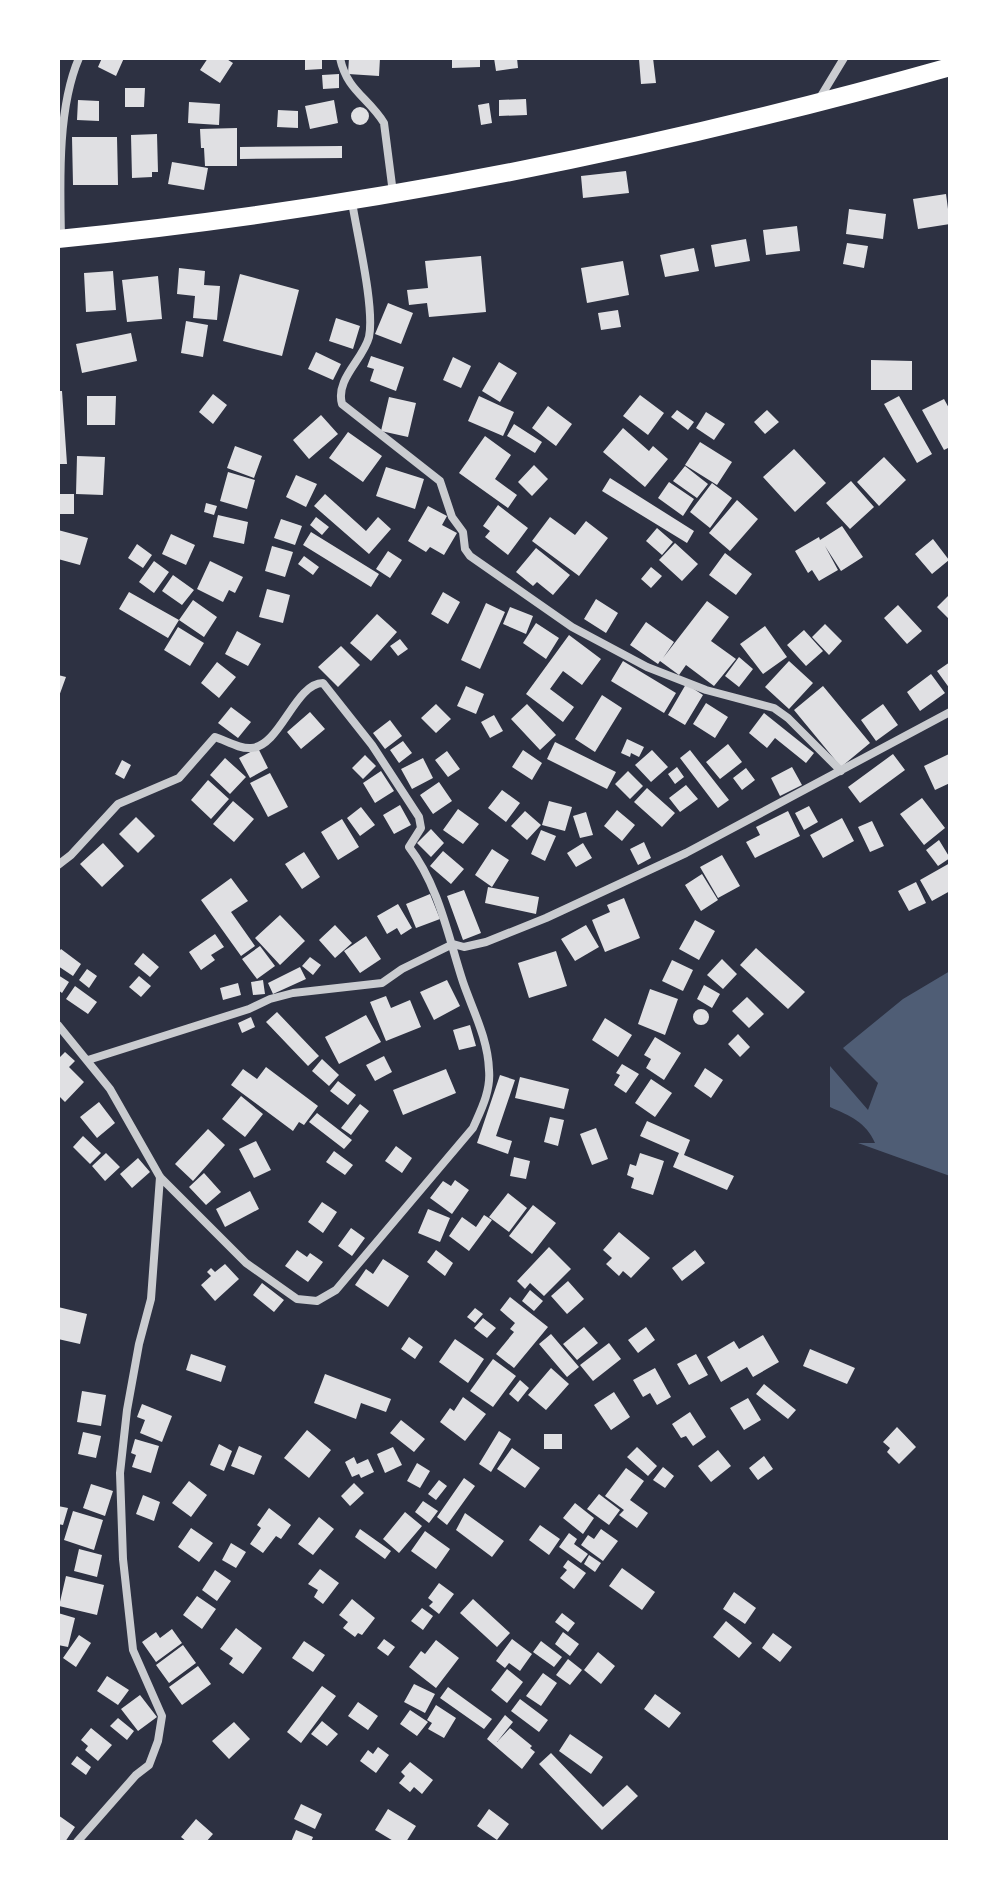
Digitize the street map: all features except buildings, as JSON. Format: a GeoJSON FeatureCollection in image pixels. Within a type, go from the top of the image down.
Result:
{"type":"FeatureCollection","features":[{"type":"Feature","properties":{"kind":"highway"},"geometry":{"type":"LineString","coordinates":[[60,239],[393,195],[816,105],[950,67]]}},
{"type":"Feature","properties":{"kind":"street"},"geometry":{"type":"LineString","coordinates":[[60,239],[60,171],[69,86],[79,58]]}},
{"type":"Feature","properties":{"kind":"street"},"geometry":{"type":"LineString","coordinates":[[340,58],[354,91],[384,123],[393,195]]}},
{"type":"Feature","properties":{"kind":"street"},"geometry":{"type":"LineString","coordinates":[[816,105],[844,58]]}},
{"type":"Feature","properties":{"kind":"street"},"geometry":{"type":"LineString","coordinates":[[352,200],[370,324],[364,349],[339,395],[342,404],[440,481],[452,517],[463,532],[465,549],[470,556],[572,627],[647,667],[706,690],[774,708],[841,771]]}},
{"type":"Feature","properties":{"kind":"street"},"geometry":{"type":"LineString","coordinates":[[58,865],[118,804],[179,778],[215,737],[242,748],[257,748],[312,686],[323,683],[372,745],[419,817],[421,828],[409,847],[425,868],[453,944],[490,1071],[485,1100],[473,1128],[336,1290],[317,1301],[308,1301],[287,1293],[246,1263],[160,1177],[110,1089],[58,1025]]}},
{"type":"Feature","properties":{"kind":"street"},"geometry":{"type":"LineString","coordinates":[[88,1060],[249,1009],[270,999],[293,993],[382,983],[402,969],[453,944],[464,947],[486,942],[546,918],[686,853],[950,712]]}},
{"type":"Feature","properties":{"kind":"street"},"geometry":{"type":"LineString","coordinates":[[77,1842],[136,1775],[149,1765],[158,1741],[162,1716],[133,1650],[123,1559],[120,1473],[139,1344],[151,1299],[160,1177]]}},
{"type":"Feature","properties":{"kind":"water"},"geometry":{"type":"Polygon","coordinates":[[[950,971],[950,1176],[858,1143],[875,1143],[862,1125],[830,1107],[830,1066],[868,1110],[878,1083],[843,1048],[903,999],[950,971]]]}}]}
